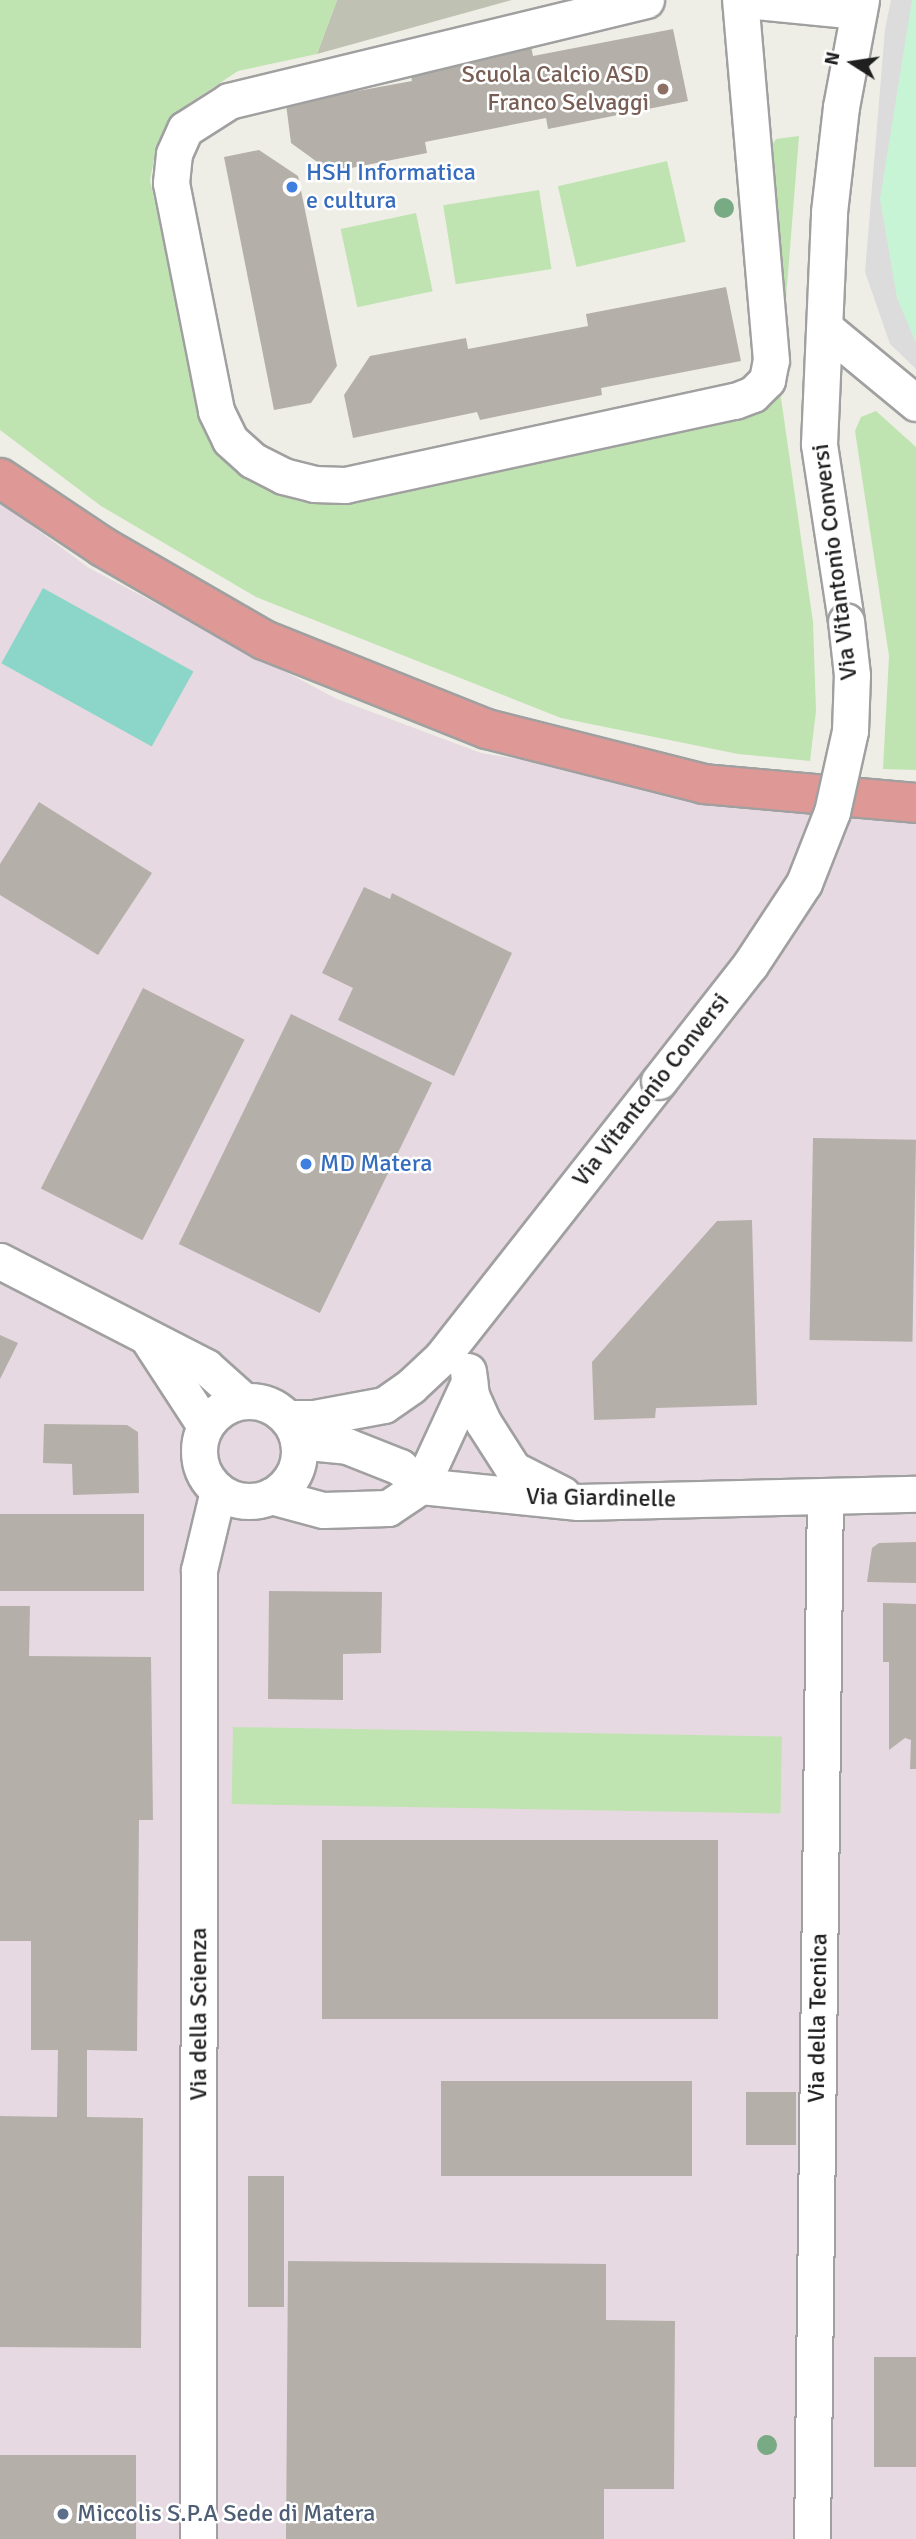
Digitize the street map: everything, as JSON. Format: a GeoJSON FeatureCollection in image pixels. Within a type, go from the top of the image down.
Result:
{"type":"FeatureCollection","features":[{"type":"Feature","properties":{"kind":"highway"},"geometry":{"type":"LineString","coordinates":[[0,478],[103,547],[264,640],[487,729],[704,784],[916,803]]}},
{"type":"Feature","properties":{"kind":"street"},"geometry":{"type":"LineString","coordinates":[[646,0],[229,101],[185,128],[174,154],[171,183],[216,411],[230,440],[253,460],[283,476],[314,484],[345,485],[735,401],[753,394],[767,380],[771,360],[740,0]]}},
{"type":"Feature","properties":{"kind":"street"},"geometry":{"type":"LineString","coordinates":[[746,0],[860,6]]}},
{"type":"Feature","properties":{"kind":"street","name":"Via Vitantonio Conversi"},"geometry":{"type":"LineString","coordinates":[[292,1430],[327,1416],[384,1405],[441,1358],[481,1302],[750,965],[804,883],[832,812],[850,731],[852,675],[819,444],[829,212],[860,6]]}},
{"type":"Feature","properties":{"kind":"street"},"geometry":{"type":"LineString","coordinates":[[825,328],[916,403]]}},
{"type":"Feature","properties":{"kind":"street"},"geometry":{"type":"LineString","coordinates":[[0,1261],[206,1367],[244,1401]]}},
{"type":"Feature","properties":{"kind":"street","name":"Via Vitantonio Conversi"},"geometry":{"type":"LineString","coordinates":[[481,1302],[468,1366],[469,1382],[483,1422],[513,1469],[578,1502]]}},
{"type":"Feature","properties":{"kind":"street"},"geometry":{"type":"LineString","coordinates":[[149,1340],[205,1426]]}},
{"type":"Feature","properties":{"kind":"street"},"geometry":{"type":"LineString","coordinates":[[421,1486],[400,1466],[347,1446],[292,1430],[260,1402],[244,1401],[215,1413],[205,1426],[199,1459],[218,1491],[246,1502],[271,1496],[323,1510],[387,1508],[421,1486],[469,1382]]}},
{"type":"Feature","properties":{"kind":"street"},"geometry":{"type":"LineString","coordinates":[[271,1496],[293,1473],[292,1430]]}},
{"type":"Feature","properties":{"kind":"street","name":"Via Giardinelle"},"geometry":{"type":"LineString","coordinates":[[421,1486],[578,1502],[916,1494]]}},
{"type":"Feature","properties":{"kind":"street","name":"Via della Scienza"},"geometry":{"type":"LineString","coordinates":[[198,2539],[199,1570],[218,1491]]}},
{"type":"Feature","properties":{"kind":"street","name":"Via della Tecnica"},"geometry":{"type":"LineString","coordinates":[[812,2539],[825,1496]]}},
{"type":"Feature","properties":{"kind":"shaded area"},"geometry":{"type":"Polygon","coordinates":[[[337,0],[512,0],[317,54],[337,0]]]}},
{"type":"Feature","properties":{"kind":"shaded area"},"geometry":{"type":"Polygon","coordinates":[[[891,0],[916,0],[916,369],[890,344],[865,272],[885,29],[891,0]]]}},
{"type":"Feature","properties":{"kind":"shaded area"},"geometry":{"type":"Polygon","coordinates":[[[0,502],[89,568],[337,699],[481,753],[916,824],[916,2539],[0,2539],[0,502]]]}},
{"type":"Feature","properties":{"kind":"shaded area"},"geometry":{"type":"Polygon","coordinates":[[[43,588],[193,671],[152,747],[1,663],[43,588]]]}},
{"type":"Feature","properties":{"kind":"green space"},"geometry":{"type":"Polygon","coordinates":[[[0,0],[337,0],[317,54],[238,71],[188,104],[157,144],[150,180],[199,406],[278,483],[779,384],[813,622],[816,711],[810,761],[738,754],[561,718],[256,597],[101,506],[0,430],[0,0]]]}},
{"type":"Feature","properties":{"kind":"green space"},"geometry":{"type":"Polygon","coordinates":[[[912,0],[916,0],[916,343],[897,298],[880,199],[912,0]]]}},
{"type":"Feature","properties":{"kind":"green space"},"geometry":{"type":"Polygon","coordinates":[[[799,136],[783,336],[755,172],[776,139],[799,136]]]}},
{"type":"Feature","properties":{"kind":"green space"},"geometry":{"type":"Polygon","coordinates":[[[667,161],[686,242],[577,267],[558,186],[667,161]]]}},
{"type":"Feature","properties":{"kind":"green space"},"geometry":{"type":"Polygon","coordinates":[[[539,190],[552,269],[456,284],[443,205],[539,190]]]}},
{"type":"Feature","properties":{"kind":"green space"},"geometry":{"type":"Polygon","coordinates":[[[416,213],[433,291],[357,307],[341,229],[416,213]]]}},
{"type":"Feature","properties":{"kind":"green space"},"geometry":{"type":"Polygon","coordinates":[[[876,411],[916,447],[916,770],[883,769],[889,656],[855,431],[861,417],[876,411]]]}},
{"type":"Feature","properties":{"kind":"green space"},"geometry":{"type":"Polygon","coordinates":[[[233,1727],[782,1737],[781,1814],[232,1804],[233,1727]]]}},
{"type":"Feature","properties":{"kind":"building"},"geometry":{"type":"Polygon","coordinates":[[[673,29],[688,101],[548,129],[546,118],[425,142],[427,153],[331,172],[291,143],[286,104],[412,81],[410,70],[531,46],[533,56],[673,29]]]}},
{"type":"Feature","properties":{"kind":"building"},"geometry":{"type":"Polygon","coordinates":[[[259,150],[298,176],[337,366],[311,403],[274,410],[224,157],[259,150]]]}},
{"type":"Feature","properties":{"kind":"building"},"geometry":{"type":"Polygon","coordinates":[[[726,287],[741,361],[601,388],[602,395],[480,420],[477,412],[353,438],[344,395],[370,356],[466,338],[468,349],[588,326],[586,314],[726,287]]]}},
{"type":"Feature","properties":{"kind":"building"},"geometry":{"type":"Polygon","coordinates":[[[39,802],[152,873],[98,955],[0,895],[0,864],[39,802]]]}},
{"type":"Feature","properties":{"kind":"building"},"geometry":{"type":"Polygon","coordinates":[[[364,887],[390,899],[392,893],[512,953],[454,1076],[338,1020],[353,988],[322,973],[364,887]]]}},
{"type":"Feature","properties":{"kind":"building"},"geometry":{"type":"Polygon","coordinates":[[[143,988],[245,1040],[142,1240],[41,1188],[143,988]]]}},
{"type":"Feature","properties":{"kind":"building","name":"MD Matera"},"geometry":{"type":"Polygon","coordinates":[[[291,1014],[432,1083],[320,1313],[179,1244],[291,1014]]]}},
{"type":"Feature","properties":{"kind":"building"},"geometry":{"type":"Polygon","coordinates":[[[813,1138],[916,1140],[912,1342],[809,1340],[813,1138]]]}},
{"type":"Feature","properties":{"kind":"building"},"geometry":{"type":"Polygon","coordinates":[[[752,1220],[757,1405],[656,1408],[655,1418],[594,1420],[592,1362],[717,1221],[752,1220]]]}},
{"type":"Feature","properties":{"kind":"building"},"geometry":{"type":"Polygon","coordinates":[[[0,1335],[18,1343],[0,1379],[0,1335]]]}},
{"type":"Feature","properties":{"kind":"building"},"geometry":{"type":"Polygon","coordinates":[[[44,1424],[127,1425],[138,1432],[139,1493],[73,1495],[72,1464],[43,1463],[44,1424]]]}},
{"type":"Feature","properties":{"kind":"building"},"geometry":{"type":"Polygon","coordinates":[[[0,1514],[144,1514],[144,1591],[0,1591],[0,1514]]]}},
{"type":"Feature","properties":{"kind":"building"},"geometry":{"type":"Polygon","coordinates":[[[916,1542],[916,1583],[867,1582],[872,1548],[879,1543],[916,1542]]]}},
{"type":"Feature","properties":{"kind":"building"},"geometry":{"type":"Polygon","coordinates":[[[269,1591],[382,1592],[381,1653],[343,1654],[343,1700],[268,1699],[269,1591]]]}},
{"type":"Feature","properties":{"kind":"building"},"geometry":{"type":"Polygon","coordinates":[[[883,1603],[916,1604],[916,1769],[910,1769],[911,1740],[905,1738],[889,1750],[889,1662],[883,1662],[883,1603]]]}},
{"type":"Feature","properties":{"kind":"building"},"geometry":{"type":"Polygon","coordinates":[[[0,1606],[30,1606],[29,1656],[151,1657],[153,1820],[139,1820],[137,2051],[87,2050],[87,2117],[143,2118],[141,2348],[0,2347],[0,2116],[57,2117],[58,2050],[31,2050],[31,1941],[0,1941],[0,1606]]]}},
{"type":"Feature","properties":{"kind":"building"},"geometry":{"type":"Polygon","coordinates":[[[322,1840],[718,1840],[718,2019],[322,2019],[322,1840]]]}},
{"type":"Feature","properties":{"kind":"building"},"geometry":{"type":"Polygon","coordinates":[[[441,2081],[692,2081],[692,2176],[441,2176],[441,2081]]]}},
{"type":"Feature","properties":{"kind":"building"},"geometry":{"type":"Polygon","coordinates":[[[746,2092],[796,2092],[796,2145],[746,2145],[746,2092]]]}},
{"type":"Feature","properties":{"kind":"building"},"geometry":{"type":"Polygon","coordinates":[[[248,2176],[284,2176],[284,2307],[248,2307],[248,2176]]]}},
{"type":"Feature","properties":{"kind":"building"},"geometry":{"type":"Polygon","coordinates":[[[288,2261],[606,2264],[606,2320],[675,2321],[674,2489],[604,2489],[604,2539],[286,2539],[288,2261]]]}},
{"type":"Feature","properties":{"kind":"building"},"geometry":{"type":"Polygon","coordinates":[[[874,2357],[916,2357],[916,2467],[874,2467],[874,2357]]]}},
{"type":"Feature","properties":{"kind":"building"},"geometry":{"type":"Polygon","coordinates":[[[0,2455],[136,2455],[136,2539],[0,2539],[0,2455]]]}},
{"type":"Feature","properties":{"kind":"place","name":"Scuola Calcio ASD Franco Selvaggi"},"geometry":{"type":"Point","coordinates":[663,89]}},
{"type":"Feature","properties":{"kind":"place","name":"HSH Informatica e cultura"},"geometry":{"type":"Point","coordinates":[292,187]}},
{"type":"Feature","properties":{"kind":"place","name":"MD Matera"},"geometry":{"type":"Point","coordinates":[306,1164]}},
{"type":"Feature","properties":{"kind":"place","name":"Miccolis S.P.A Sede di Matera"},"geometry":{"type":"Point","coordinates":[63,2514]}}]}
